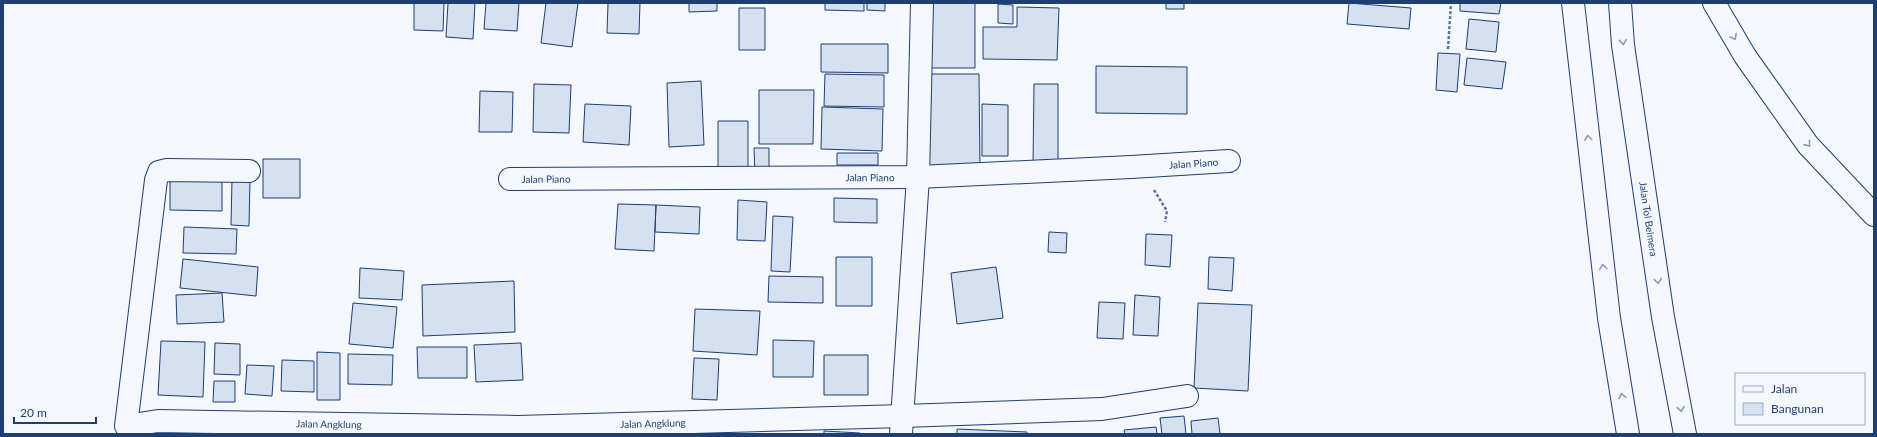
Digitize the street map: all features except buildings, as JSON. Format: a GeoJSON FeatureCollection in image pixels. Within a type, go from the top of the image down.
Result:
{"type":"FeatureCollection","features":[{"type":"Feature","properties":{"kind":"main road"},"geometry":{"type":"LineString","coordinates":[[902,425],[918,177],[922,3]]}},
{"type":"Feature","properties":{"kind":"main road"},"geometry":{"type":"LineString","coordinates":[[1573,3],[1609,318],[1628,434]]}},
{"type":"Feature","properties":{"kind":"main road","name":"Jalan Tol Belmera"},"geometry":{"type":"LineString","coordinates":[[1620,3],[1623,45],[1662,310],[1685,434]]}},
{"type":"Feature","properties":{"kind":"main road"},"geometry":{"type":"LineString","coordinates":[[1714,3],[1745,56],[1808,145],[1874,215]]}},
{"type":"Feature","properties":{"kind":"main road","name":"Jalan Piano"},"geometry":{"type":"LineString","coordinates":[[510,179],[918,177],[1230,161]]}},
{"type":"Feature","properties":{"kind":"main road","name":"Jalan Angklung"},"geometry":{"type":"LineString","coordinates":[[249,171],[167,170],[159,172],[156,180],[126,426],[158,421],[518,430],[902,425],[1102,408],[1187,396]]}},
{"type":"Feature","properties":{"kind":"path"},"geometry":{"type":"LineString","coordinates":[[1448,49],[1451,3]]}}]}
